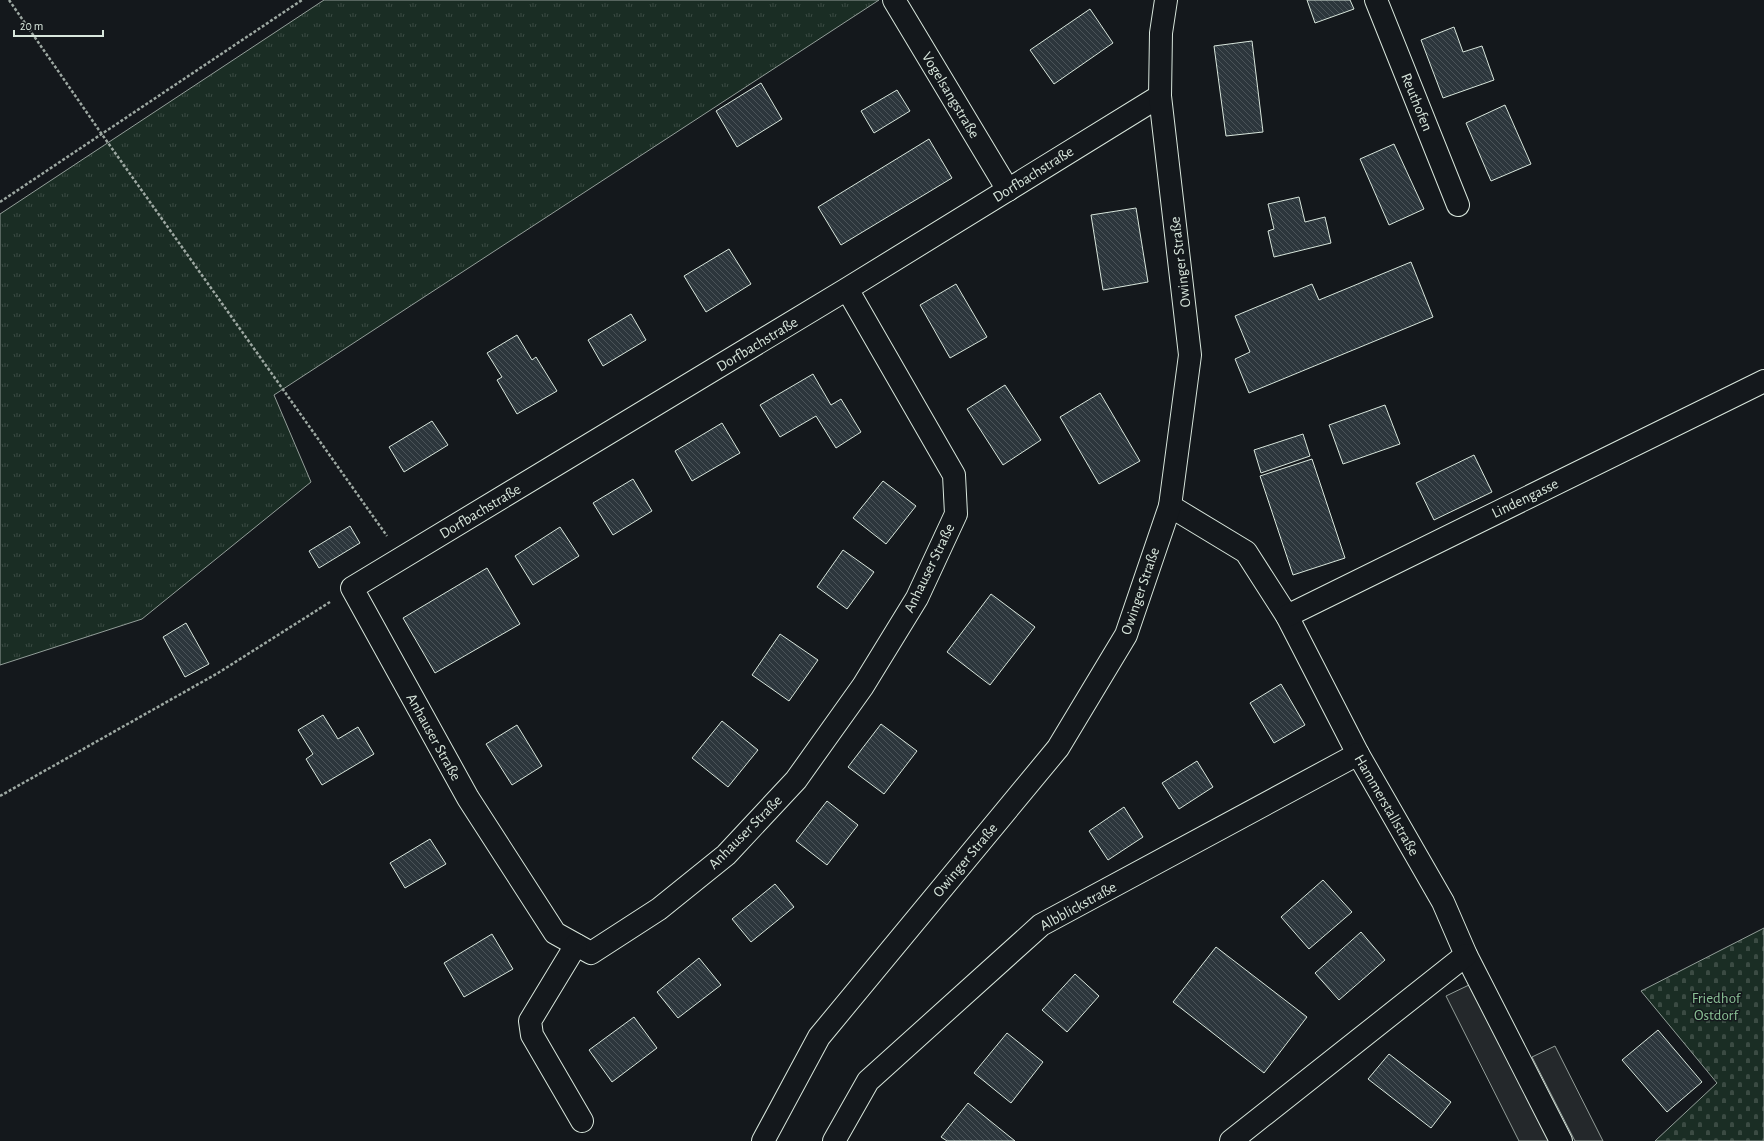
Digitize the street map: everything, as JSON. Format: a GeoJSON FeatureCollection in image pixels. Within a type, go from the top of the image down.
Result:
{"type":"FeatureCollection","features":[{"type":"Feature","properties":{"kind":"street","name":"Vogelsangstraße"},"geometry":{"type":"LineString","coordinates":[[894,0],[1008,190]]}},
{"type":"Feature","properties":{"kind":"street","name":"Owinger Straße"},"geometry":{"type":"LineString","coordinates":[[763,1141],[819,1037],[1058,748],[1126,635],[1170,506],[1190,355],[1160,96],[1161,33],[1166,0]]}},
{"type":"Feature","properties":{"kind":"street","name":"Reuthofen"},"geometry":{"type":"LineString","coordinates":[[1376,0],[1458,205]]}},
{"type":"Feature","properties":{"kind":"street","name":"Dorfbachstraße"},"geometry":{"type":"LineString","coordinates":[[352,588],[847,289],[1160,96]]}},
{"type":"Feature","properties":{"kind":"street","name":"Anhauser Straße"},"geometry":{"type":"LineString","coordinates":[[352,588],[468,798],[555,933],[591,953],[659,909],[726,855],[796,780],[863,686],[917,598],[956,514],[954,475],[847,289]]}},
{"type":"Feature","properties":{"kind":"street","name":"Lindengasse"},"geometry":{"type":"LineString","coordinates":[[1287,616],[1764,381]]}},
{"type":"Feature","properties":{"kind":"street","name":"Hammerstallstraße"},"geometry":{"type":"LineString","coordinates":[[1170,506],[1246,552],[1287,616],[1358,754],[1442,902],[1466,955],[1561,1141]]}},
{"type":"Feature","properties":{"kind":"street","name":"Albblickstraße"},"geometry":{"type":"LineString","coordinates":[[834,1141],[868,1081],[1041,925],[1358,754]]}},
{"type":"Feature","properties":{"kind":"street"},"geometry":{"type":"LineString","coordinates":[[576,945],[530,1021],[532,1035],[582,1120]]}},
{"type":"Feature","properties":{"kind":"street"},"geometry":{"type":"LineString","coordinates":[[1231,1141],[1466,955]]}},
{"type":"Feature","properties":{"kind":"path"},"geometry":{"type":"LineString","coordinates":[[9,0],[101,133],[402,558]]}},
{"type":"Feature","properties":{"kind":"path"},"geometry":{"type":"LineString","coordinates":[[0,202],[101,133],[302,0]]}},
{"type":"Feature","properties":{"kind":"path"},"geometry":{"type":"LineString","coordinates":[[0,796],[218,674],[352,588]]}},
{"type":"Feature","properties":{"kind":"green space"},"geometry":{"type":"Polygon","coordinates":[[[324,0],[879,0],[274,395],[311,482],[142,619],[0,665],[0,214],[324,0]]]}},
{"type":"Feature","properties":{"kind":"green space","name":"Friedhof Ostdorf"},"geometry":{"type":"Polygon","coordinates":[[[1764,928],[1764,1141],[1655,1141],[1717,1083],[1641,991],[1764,928]]]}},
{"type":"Feature","properties":{"kind":"shaded area"},"geometry":{"type":"Polygon","coordinates":[[[1469,985],[1549,1141],[1519,1141],[1446,996],[1469,985]]]}},
{"type":"Feature","properties":{"kind":"shaded area"},"geometry":{"type":"Polygon","coordinates":[[[1555,1046],[1603,1141],[1575,1141],[1532,1057],[1555,1046]]]}},
{"type":"Feature","properties":{"kind":"building"},"geometry":{"type":"Polygon","coordinates":[[[1307,0],[1350,0],[1354,9],[1315,23],[1307,0]]]}},
{"type":"Feature","properties":{"kind":"building"},"geometry":{"type":"Polygon","coordinates":[[[1090,9],[1113,43],[1054,84],[1030,50],[1090,9]]]}},
{"type":"Feature","properties":{"kind":"building"},"geometry":{"type":"Polygon","coordinates":[[[1454,27],[1463,52],[1482,46],[1494,80],[1443,98],[1421,40],[1454,27]]]}},
{"type":"Feature","properties":{"kind":"building"},"geometry":{"type":"Polygon","coordinates":[[[1252,41],[1263,132],[1226,136],[1214,46],[1252,41]]]}},
{"type":"Feature","properties":{"kind":"building"},"geometry":{"type":"Polygon","coordinates":[[[761,83],[782,119],[737,147],[716,111],[761,83]]]}},
{"type":"Feature","properties":{"kind":"building"},"geometry":{"type":"Polygon","coordinates":[[[897,90],[910,111],[874,133],[861,111],[897,90]]]}},
{"type":"Feature","properties":{"kind":"building"},"geometry":{"type":"Polygon","coordinates":[[[1505,105],[1531,164],[1491,181],[1466,123],[1505,105]]]}},
{"type":"Feature","properties":{"kind":"building"},"geometry":{"type":"Polygon","coordinates":[[[929,139],[952,178],[841,245],[818,207],[929,139]]]}},
{"type":"Feature","properties":{"kind":"building"},"geometry":{"type":"Polygon","coordinates":[[[1394,144],[1424,209],[1389,225],[1360,159],[1394,144]]]}},
{"type":"Feature","properties":{"kind":"building"},"geometry":{"type":"Polygon","coordinates":[[[1299,197],[1305,222],[1325,217],[1331,243],[1274,257],[1268,231],[1274,229],[1268,204],[1299,197]]]}},
{"type":"Feature","properties":{"kind":"building"},"geometry":{"type":"Polygon","coordinates":[[[1136,208],[1148,282],[1103,290],[1091,215],[1136,208]]]}},
{"type":"Feature","properties":{"kind":"building"},"geometry":{"type":"Polygon","coordinates":[[[729,249],[751,284],[706,312],[684,276],[729,249]]]}},
{"type":"Feature","properties":{"kind":"building"},"geometry":{"type":"Polygon","coordinates":[[[1411,262],[1433,317],[1249,393],[1235,359],[1250,352],[1235,316],[1312,284],[1319,300],[1411,262]]]}},
{"type":"Feature","properties":{"kind":"building"},"geometry":{"type":"Polygon","coordinates":[[[956,284],[987,337],[950,358],[920,305],[956,284]]]}},
{"type":"Feature","properties":{"kind":"building"},"geometry":{"type":"Polygon","coordinates":[[[631,314],[646,340],[603,366],[588,340],[631,314]]]}},
{"type":"Feature","properties":{"kind":"building"},"geometry":{"type":"Polygon","coordinates":[[[517,335],[532,360],[536,357],[557,391],[517,414],[497,380],[502,377],[487,353],[517,335]]]}},
{"type":"Feature","properties":{"kind":"building"},"geometry":{"type":"Polygon","coordinates":[[[813,374],[831,405],[841,399],[861,432],[836,448],[816,416],[780,437],[760,405],[813,374]]]}},
{"type":"Feature","properties":{"kind":"building"},"geometry":{"type":"Polygon","coordinates":[[[1005,385],[1041,440],[1003,465],[967,409],[1005,385]]]}},
{"type":"Feature","properties":{"kind":"building"},"geometry":{"type":"Polygon","coordinates":[[[1100,393],[1140,461],[1099,484],[1060,417],[1100,393]]]}},
{"type":"Feature","properties":{"kind":"building"},"geometry":{"type":"Polygon","coordinates":[[[1385,405],[1400,444],[1343,464],[1329,425],[1385,405]]]}},
{"type":"Feature","properties":{"kind":"building"},"geometry":{"type":"Polygon","coordinates":[[[432,421],[448,445],[404,472],[389,447],[432,421]]]}},
{"type":"Feature","properties":{"kind":"building"},"geometry":{"type":"Polygon","coordinates":[[[722,423],[740,453],[692,481],[675,451],[722,423]]]}},
{"type":"Feature","properties":{"kind":"building"},"geometry":{"type":"Polygon","coordinates":[[[1303,434],[1310,456],[1261,473],[1254,450],[1303,434]]]}},
{"type":"Feature","properties":{"kind":"building"},"geometry":{"type":"Polygon","coordinates":[[[1474,455],[1492,492],[1434,520],[1416,483],[1474,455]]]}},
{"type":"Feature","properties":{"kind":"building"},"geometry":{"type":"Polygon","coordinates":[[[1312,459],[1345,558],[1293,575],[1260,476],[1312,459]]]}},
{"type":"Feature","properties":{"kind":"building"},"geometry":{"type":"Polygon","coordinates":[[[633,479],[652,511],[613,535],[593,503],[633,479]]]}},
{"type":"Feature","properties":{"kind":"building"},"geometry":{"type":"Polygon","coordinates":[[[883,481],[916,506],[886,544],[853,518],[883,481]]]}},
{"type":"Feature","properties":{"kind":"building"},"geometry":{"type":"Polygon","coordinates":[[[350,526],[360,543],[319,568],[309,551],[350,526]]]}},
{"type":"Feature","properties":{"kind":"building"},"geometry":{"type":"Polygon","coordinates":[[[560,527],[579,556],[533,585],[515,556],[560,527]]]}},
{"type":"Feature","properties":{"kind":"building"},"geometry":{"type":"Polygon","coordinates":[[[843,550],[874,572],[847,609],[817,587],[843,550]]]}},
{"type":"Feature","properties":{"kind":"building"},"geometry":{"type":"Polygon","coordinates":[[[487,568],[520,624],[435,673],[403,618],[487,568]]]}},
{"type":"Feature","properties":{"kind":"building"},"geometry":{"type":"Polygon","coordinates":[[[991,594],[1035,627],[990,685],[947,652],[991,594]]]}},
{"type":"Feature","properties":{"kind":"building"},"geometry":{"type":"Polygon","coordinates":[[[186,623],[209,664],[185,677],[163,637],[186,623]]]}},
{"type":"Feature","properties":{"kind":"building"},"geometry":{"type":"Polygon","coordinates":[[[780,634],[818,660],[789,701],[752,675],[780,634]]]}},
{"type":"Feature","properties":{"kind":"building"},"geometry":{"type":"Polygon","coordinates":[[[1281,684],[1305,725],[1274,743],[1250,703],[1281,684]]]}},
{"type":"Feature","properties":{"kind":"building"},"geometry":{"type":"Polygon","coordinates":[[[323,715],[338,739],[358,727],[374,754],[322,785],[306,759],[313,754],[298,730],[323,715]]]}},
{"type":"Feature","properties":{"kind":"building"},"geometry":{"type":"Polygon","coordinates":[[[722,721],[758,750],[728,787],[692,758],[722,721]]]}},
{"type":"Feature","properties":{"kind":"building"},"geometry":{"type":"Polygon","coordinates":[[[881,724],[917,751],[884,794],[848,767],[881,724]]]}},
{"type":"Feature","properties":{"kind":"building"},"geometry":{"type":"Polygon","coordinates":[[[517,725],[542,766],[512,785],[486,744],[517,725]]]}},
{"type":"Feature","properties":{"kind":"building"},"geometry":{"type":"Polygon","coordinates":[[[1197,761],[1213,787],[1179,809],[1162,783],[1197,761]]]}},
{"type":"Feature","properties":{"kind":"building"},"geometry":{"type":"Polygon","coordinates":[[[827,801],[858,825],[827,865],[796,841],[827,801]]]}},
{"type":"Feature","properties":{"kind":"building"},"geometry":{"type":"Polygon","coordinates":[[[1124,807],[1143,837],[1108,860],[1089,831],[1124,807]]]}},
{"type":"Feature","properties":{"kind":"building"},"geometry":{"type":"Polygon","coordinates":[[[430,839],[446,864],[405,888],[390,863],[430,839]]]}},
{"type":"Feature","properties":{"kind":"building"},"geometry":{"type":"Polygon","coordinates":[[[1323,880],[1352,912],[1309,949],[1281,917],[1323,880]]]}},
{"type":"Feature","properties":{"kind":"building"},"geometry":{"type":"Polygon","coordinates":[[[775,884],[794,907],[751,942],[732,919],[775,884]]]}},
{"type":"Feature","properties":{"kind":"building"},"geometry":{"type":"Polygon","coordinates":[[[1361,932],[1385,960],[1339,1000],[1315,973],[1361,932]]]}},
{"type":"Feature","properties":{"kind":"building"},"geometry":{"type":"Polygon","coordinates":[[[492,934],[513,969],[464,997],[444,963],[492,934]]]}},
{"type":"Feature","properties":{"kind":"building"},"geometry":{"type":"Polygon","coordinates":[[[1216,947],[1307,1017],[1264,1073],[1173,1002],[1216,947]]]}},
{"type":"Feature","properties":{"kind":"building"},"geometry":{"type":"Polygon","coordinates":[[[699,958],[721,985],[678,1018],[657,992],[699,958]]]}},
{"type":"Feature","properties":{"kind":"building"},"geometry":{"type":"Polygon","coordinates":[[[1075,974],[1099,996],[1067,1032],[1042,1010],[1075,974]]]}},
{"type":"Feature","properties":{"kind":"building"},"geometry":{"type":"Polygon","coordinates":[[[634,1017],[657,1048],[612,1082],[589,1050],[634,1017]]]}},
{"type":"Feature","properties":{"kind":"building"},"geometry":{"type":"Polygon","coordinates":[[[1658,1030],[1702,1082],[1667,1112],[1622,1060],[1658,1030]]]}},
{"type":"Feature","properties":{"kind":"building"},"geometry":{"type":"Polygon","coordinates":[[[1007,1033],[1043,1062],[1011,1103],[974,1073],[1007,1033]]]}},
{"type":"Feature","properties":{"kind":"building"},"geometry":{"type":"Polygon","coordinates":[[[1389,1054],[1451,1102],[1431,1128],[1368,1079],[1389,1054]]]}},
{"type":"Feature","properties":{"kind":"building"},"geometry":{"type":"Polygon","coordinates":[[[968,1103],[1015,1141],[947,1141],[941,1137],[968,1103]]]}}]}
